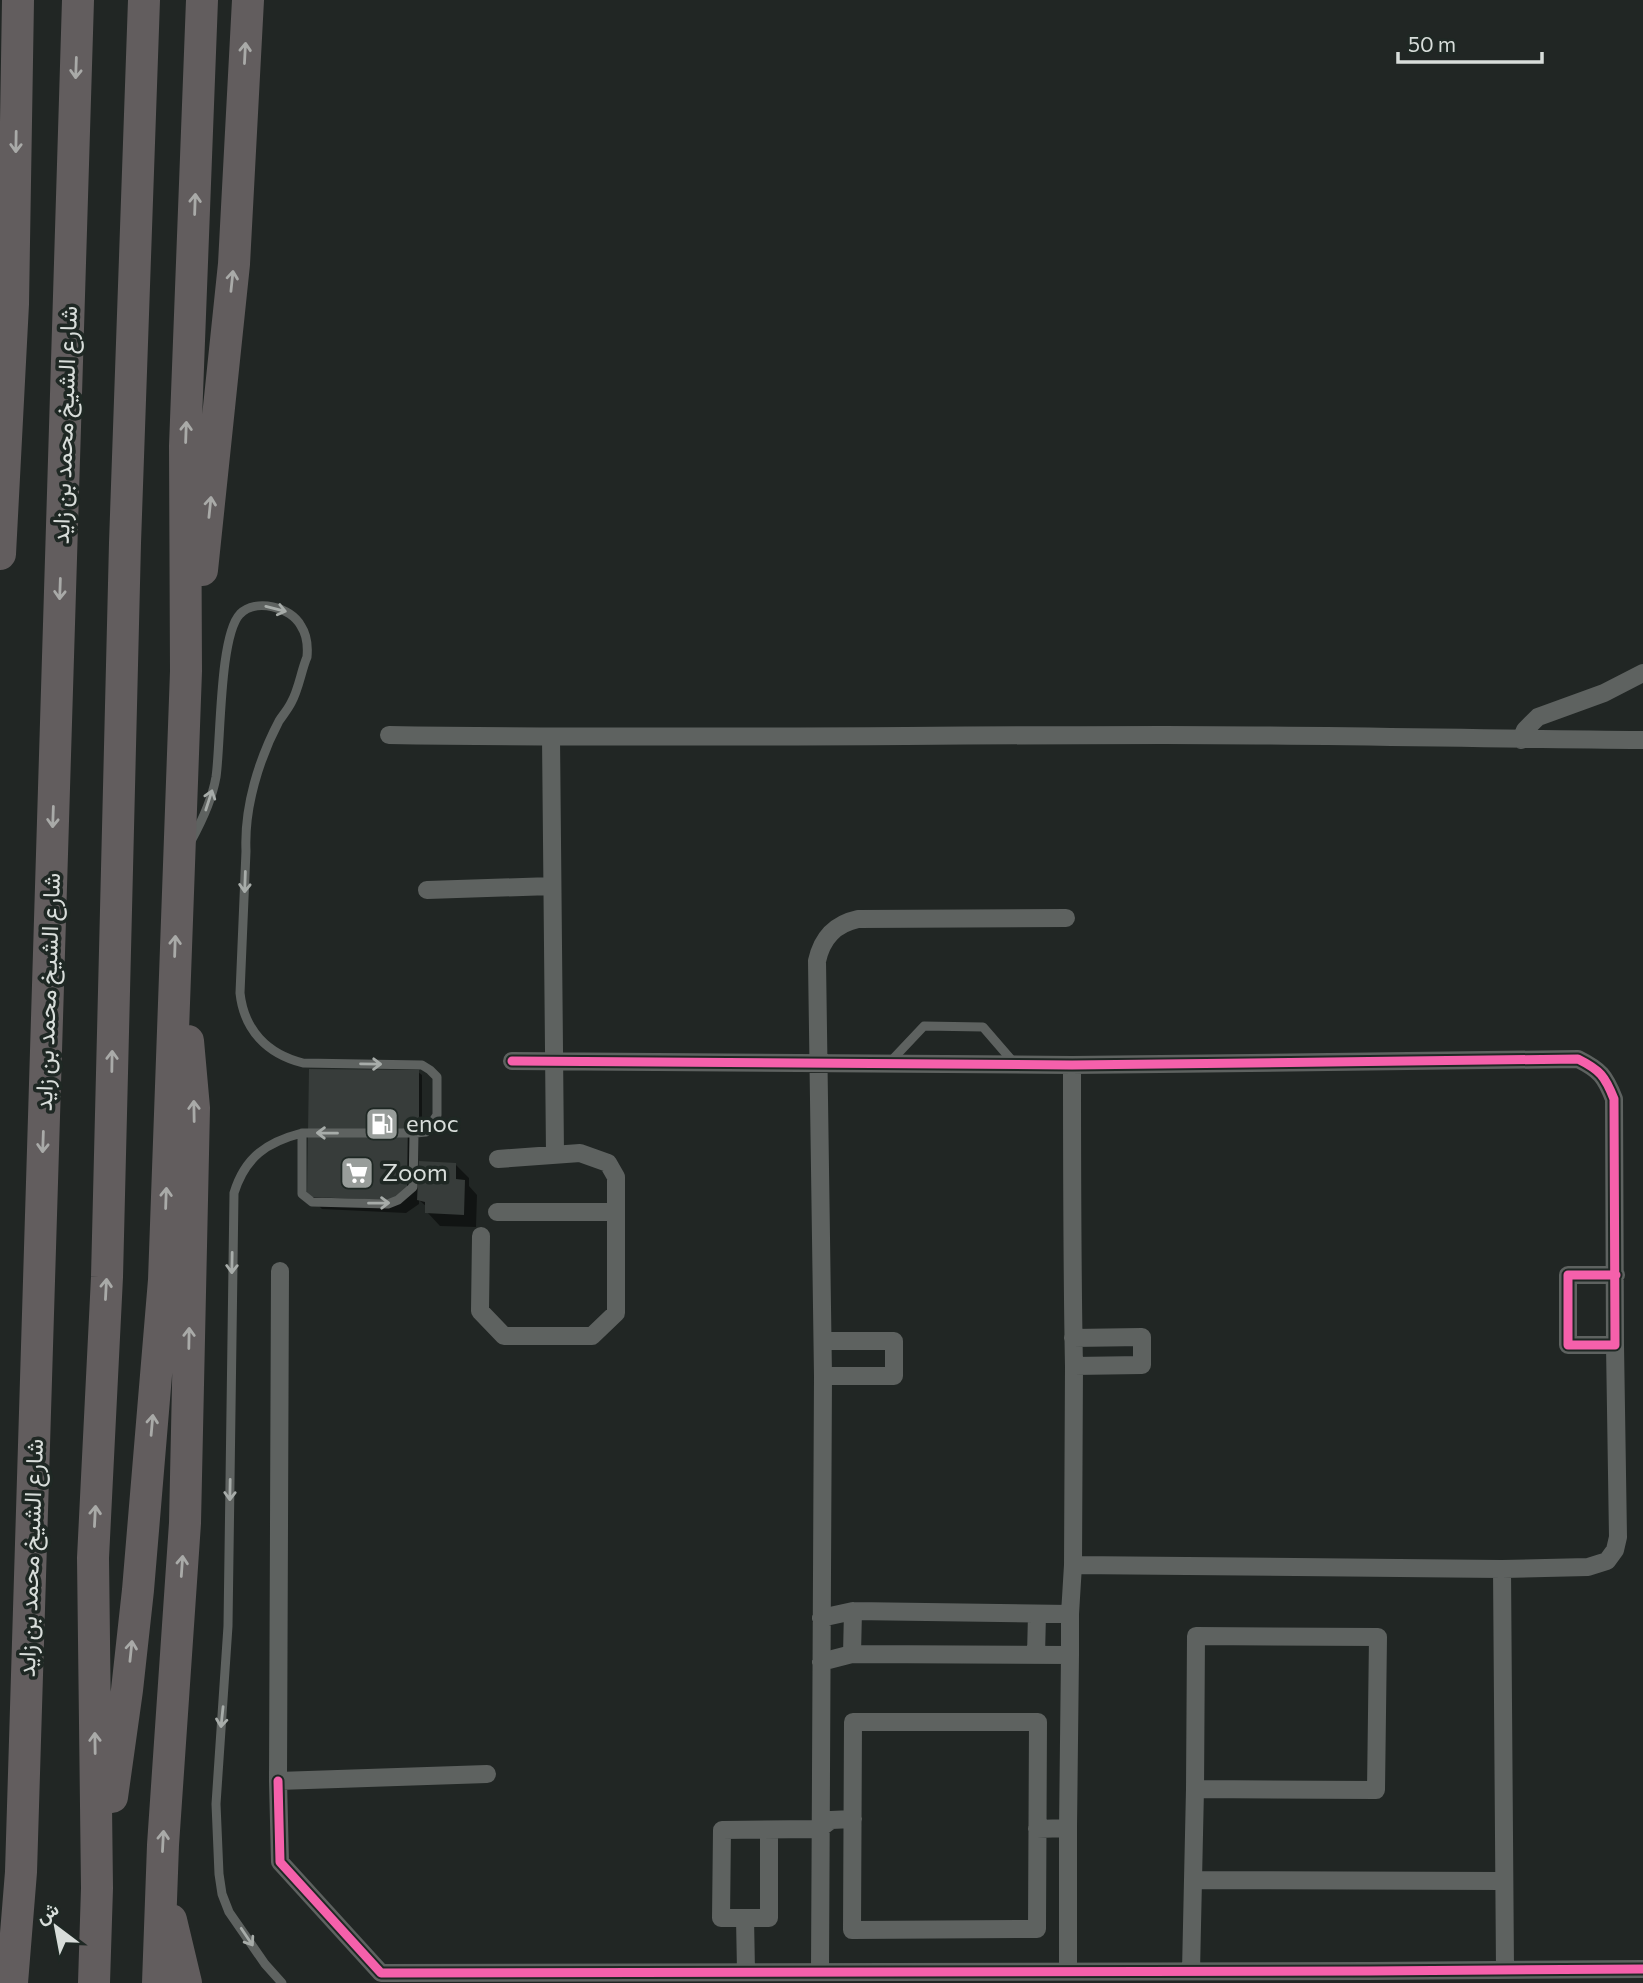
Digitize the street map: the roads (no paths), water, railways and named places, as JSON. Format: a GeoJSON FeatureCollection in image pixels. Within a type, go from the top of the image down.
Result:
{"type":"FeatureCollection","features":[{"type":"Feature","properties":{"kind":"highway"},"geometry":{"type":"LineString","coordinates":[[0,554],[13,304],[18,0]]}},
{"type":"Feature","properties":{"kind":"highway","name":"شارع الشيخ محمد بن زايد"},"geometry":{"type":"LineString","coordinates":[[12,1983],[22,1858],[78,0]]}},
{"type":"Feature","properties":{"kind":"highway"},"geometry":{"type":"LineString","coordinates":[[94,1983],[97,1888],[93,1558],[107,1277],[125,543],[144,0]]}},
{"type":"Feature","properties":{"kind":"highway"},"geometry":{"type":"LineString","coordinates":[[97,1888],[127,1690],[148,1477],[163,1280],[186,671],[186,446],[204,0]]}},
{"type":"Feature","properties":{"kind":"highway"},"geometry":{"type":"LineString","coordinates":[[186,671],[206,536],[234,264],[248,0]]}},
{"type":"Feature","properties":{"kind":"highway"},"geometry":{"type":"LineString","coordinates":[[158,1983],[162,1878],[185,1523],[194,1108],[189,1045],[174,983]]}},
{"type":"Feature","properties":{"kind":"highway"},"geometry":{"type":"LineString","coordinates":[[162,1878],[186,1983]]}},
{"type":"Feature","properties":{"kind":"street"},"geometry":{"type":"LineString","coordinates":[[1521,740],[1525,730],[1538,717],[1604,693],[1643,673]]}},
{"type":"Feature","properties":{"kind":"street"},"geometry":{"type":"LineString","coordinates":[[389,734],[551,737],[1337,735],[1643,740]]}},
{"type":"Feature","properties":{"kind":"street"},"geometry":{"type":"LineString","coordinates":[[551,737],[555,1154]]}},
{"type":"Feature","properties":{"kind":"street"},"geometry":{"type":"LineString","coordinates":[[427,890],[552,886]]}},
{"type":"Feature","properties":{"kind":"street"},"geometry":{"type":"LineString","coordinates":[[820,1971],[823,1341],[817,961],[824,941],[838,926],[858,919],[1066,918]]}},
{"type":"Feature","properties":{"kind":"street"},"geometry":{"type":"LineString","coordinates":[[512,1061],[1072,1065],[1578,1059],[1606,1078],[1614,1099],[1618,1537],[1615,1550],[1607,1561],[1588,1567],[1502,1569],[1073,1565]]}},
{"type":"Feature","properties":{"kind":"street"},"geometry":{"type":"LineString","coordinates":[[1068,1971],[1074,1366],[1072,1065]]}},
{"type":"Feature","properties":{"kind":"street"},"geometry":{"type":"LineString","coordinates":[[481,1236],[480,1311],[504,1336],[592,1336],[616,1313],[616,1177],[608,1163],[580,1153],[498,1159]]}},
{"type":"Feature","properties":{"kind":"street"},"geometry":{"type":"LineString","coordinates":[[498,1212],[616,1212]]}},
{"type":"Feature","properties":{"kind":"street"},"geometry":{"type":"LineString","coordinates":[[280,1270],[280,1861],[381,1973],[570,1978],[746,1971],[1643,1969]]}},
{"type":"Feature","properties":{"kind":"street"},"geometry":{"type":"LineString","coordinates":[[1615,1345],[1568,1345],[1568,1275],[1616,1275]]}},
{"type":"Feature","properties":{"kind":"street"},"geometry":{"type":"LineString","coordinates":[[1073,1338],[1142,1337],[1142,1365],[1074,1366]]}},
{"type":"Feature","properties":{"kind":"street"},"geometry":{"type":"LineString","coordinates":[[822,1376],[894,1376],[894,1341],[823,1341]]}},
{"type":"Feature","properties":{"kind":"street"},"geometry":{"type":"LineString","coordinates":[[1502,1569],[1505,1969]]}},
{"type":"Feature","properties":{"kind":"street"},"geometry":{"type":"LineString","coordinates":[[821,1618],[853,1611],[1070,1614]]}},
{"type":"Feature","properties":{"kind":"street"},"geometry":{"type":"LineString","coordinates":[[852,1654],[853,1611]]}},
{"type":"Feature","properties":{"kind":"street"},"geometry":{"type":"LineString","coordinates":[[1036,1655],[1037,1614]]}},
{"type":"Feature","properties":{"kind":"street"},"geometry":{"type":"LineString","coordinates":[[1191,1971],[1196,1636],[1378,1637],[1376,1790],[1195,1789]]}},
{"type":"Feature","properties":{"kind":"street"},"geometry":{"type":"LineString","coordinates":[[821,1662],[852,1654],[1070,1656]]}},
{"type":"Feature","properties":{"kind":"street"},"geometry":{"type":"LineString","coordinates":[[1038,1722],[1037,1829],[1037,1929],[852,1930],[853,1723],[1038,1722]]}},
{"type":"Feature","properties":{"kind":"street"},"geometry":{"type":"LineString","coordinates":[[278,1781],[487,1774]]}},
{"type":"Feature","properties":{"kind":"street"},"geometry":{"type":"LineString","coordinates":[[769,1830],[769,1918],[722,1918],[722,1830],[819,1829],[831,1820],[853,1819]]}},
{"type":"Feature","properties":{"kind":"street"},"geometry":{"type":"LineString","coordinates":[[1037,1829],[1068,1828]]}},
{"type":"Feature","properties":{"kind":"street"},"geometry":{"type":"LineString","coordinates":[[1193,1880],[1504,1881]]}},
{"type":"Feature","properties":{"kind":"street"},"geometry":{"type":"LineString","coordinates":[[745,1918],[746,1971]]}},
{"type":"Feature","properties":{"kind":"street"},"geometry":{"type":"LineString","coordinates":[[1370,1971],[1387,1983]]}},
{"type":"Feature","properties":{"kind":"lane"},"geometry":{"type":"LineString","coordinates":[[178,860],[201,822],[215,780],[226,661],[229,639],[236,622],[240,614],[255,607],[272,607],[289,613],[301,626],[306,638],[307,657],[292,701],[280,720],[262,761],[249,805],[245,829],[240,982],[245,1015],[256,1035],[272,1050],[292,1060],[303,1063],[422,1065],[436,1077],[437,1115],[426,1132],[302,1133],[268,1146],[249,1161],[237,1182],[232,1205],[228,1626],[216,1804],[219,1874],[222,1894],[229,1912],[265,1964],[282,1983]]}},
{"type":"Feature","properties":{"kind":"lane"},"geometry":{"type":"LineString","coordinates":[[889,1063],[924,1027],[983,1027],[1015,1065]]}},
{"type":"Feature","properties":{"kind":"lane"},"geometry":{"type":"LineString","coordinates":[[302,1133],[302,1194],[307,1199],[313,1202],[388,1204],[398,1200],[413,1187],[414,1134]]}},
{"type":"Feature","properties":{"kind":"place","name":"enoc"},"geometry":{"type":"Point","coordinates":[382,1124]}},
{"type":"Feature","properties":{"kind":"place","name":"Zoom"},"geometry":{"type":"Point","coordinates":[357,1173]}}]}
